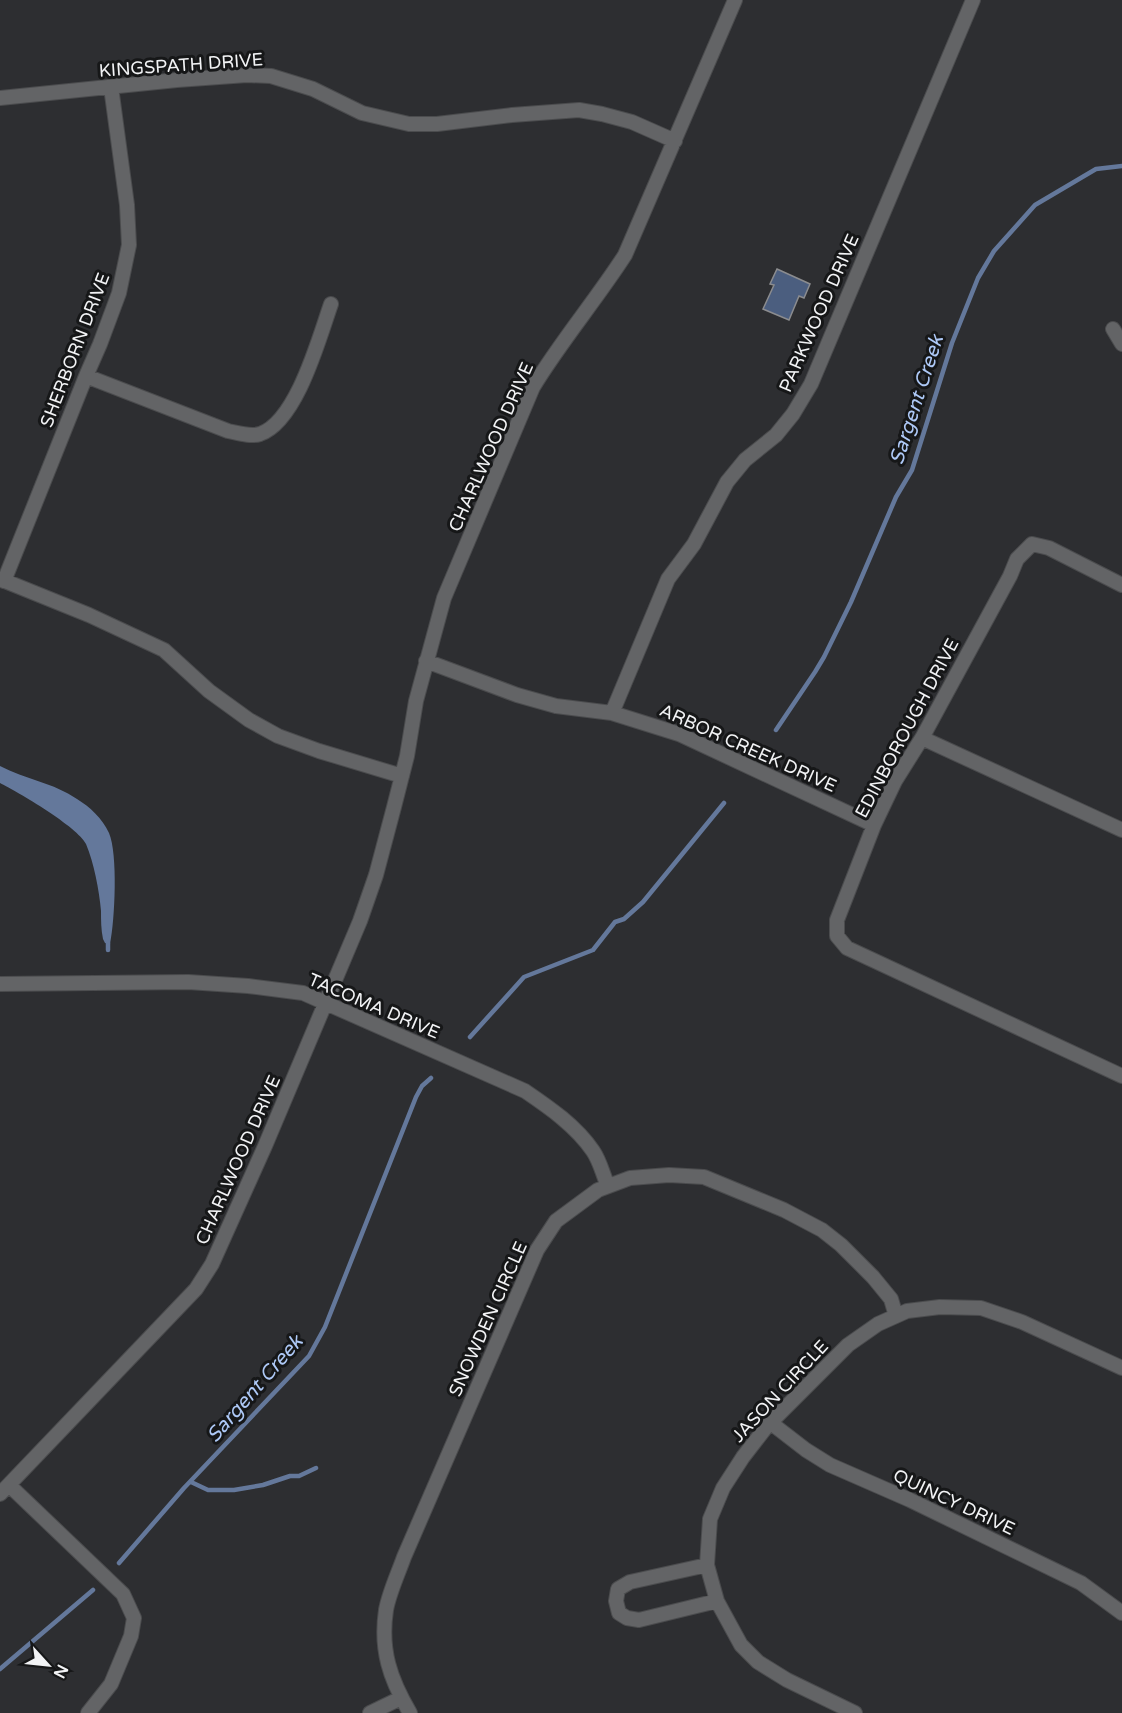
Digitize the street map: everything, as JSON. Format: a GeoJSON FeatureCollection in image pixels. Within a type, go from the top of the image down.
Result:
{"type":"FeatureCollection","features":[{"type":"Feature","properties":{"kind":"street","name":"CHARLWOOD DRIVE"},"geometry":{"type":"LineString","coordinates":[[426,661],[444,598],[533,387],[552,356],[608,282],[625,255],[735,0]]}},
{"type":"Feature","properties":{"kind":"street","name":"PARKWOOD DRIVE"},"geometry":{"type":"LineString","coordinates":[[612,713],[668,579],[694,544],[728,482],[745,460],[776,435],[793,414],[810,384],[973,0]]}},
{"type":"Feature","properties":{"kind":"street","name":"KINGSPATH DRIVE"},"geometry":{"type":"LineString","coordinates":[[0,98],[248,75],[271,76],[313,89],[362,113],[410,124],[437,124],[579,110],[632,123],[675,141]]}},
{"type":"Feature","properties":{"kind":"street","name":"SHERBORN DRIVE"},"geometry":{"type":"LineString","coordinates":[[2,580],[119,293],[129,245],[111,87]]}},
{"type":"Feature","properties":{"kind":"street"},"geometry":{"type":"LineString","coordinates":[[86,376],[228,431],[246,435],[259,434],[273,427],[293,403],[310,364],[331,304]]}},
{"type":"Feature","properties":{"kind":"street"},"geometry":{"type":"LineString","coordinates":[[1113,329],[1122,344]]}},
{"type":"Feature","properties":{"kind":"street","name":"EDINBOROUGH DRIVE"},"geometry":{"type":"LineString","coordinates":[[1122,585],[1049,548],[1032,544],[1017,559],[922,738],[895,781],[874,825],[837,920],[837,936],[847,948],[1122,1076]]}},
{"type":"Feature","properties":{"kind":"street"},"geometry":{"type":"LineString","coordinates":[[2,580],[89,615],[164,650],[209,691],[249,720],[278,736],[402,776],[426,661]]}},
{"type":"Feature","properties":{"kind":"street","name":"ARBOR CREEK DRIVE"},"geometry":{"type":"LineString","coordinates":[[426,661],[556,706],[612,713],[679,734],[874,825]]}},
{"type":"Feature","properties":{"kind":"street"},"geometry":{"type":"LineString","coordinates":[[922,738],[1122,830]]}},
{"type":"Feature","properties":{"kind":"street","name":"CHARLWOOD DRIVE"},"geometry":{"type":"LineString","coordinates":[[5,1490],[196,1289],[212,1264],[360,921],[376,875],[402,776]]}},
{"type":"Feature","properties":{"kind":"street","name":"TACOMA DRIVE"},"geometry":{"type":"LineString","coordinates":[[0,984],[188,982],[303,993],[525,1091],[552,1109],[574,1129],[594,1152],[608,1186]]}},
{"type":"Feature","properties":{"kind":"street","name":"SNOWDEN CIRCLE"},"geometry":{"type":"LineString","coordinates":[[410,1713],[394,1687],[383,1642],[386,1609],[404,1557],[537,1250],[556,1221],[598,1190],[630,1178],[669,1174],[704,1177],[784,1210],[822,1230],[841,1245],[891,1299],[896,1316]]}},
{"type":"Feature","properties":{"kind":"street","name":"JASON CIRCLE"},"geometry":{"type":"LineString","coordinates":[[855,1713],[787,1680],[758,1662],[741,1645],[717,1601],[707,1565],[710,1519],[723,1488],[743,1457],[771,1423],[848,1345],[878,1324],[907,1311],[940,1307],[981,1308],[1022,1322],[1122,1368]]}},
{"type":"Feature","properties":{"kind":"street","name":"QUINCY DRIVE"},"geometry":{"type":"LineString","coordinates":[[771,1423],[830,1465],[910,1500],[1081,1583],[1122,1613]]}},
{"type":"Feature","properties":{"kind":"street"},"geometry":{"type":"LineString","coordinates":[[5,1490],[123,1594],[134,1618],[131,1636],[111,1683],[88,1713]]}},
{"type":"Feature","properties":{"kind":"street"},"geometry":{"type":"LineString","coordinates":[[707,1565],[630,1582],[618,1589],[616,1601],[619,1613],[627,1618],[639,1620],[717,1601]]}},
{"type":"Feature","properties":{"kind":"street"},"geometry":{"type":"LineString","coordinates":[[370,1713],[401,1698]]}},
{"type":"Feature","properties":{"kind":"water"},"geometry":{"type":"Polygon","coordinates":[[[0,766],[49,785],[82,802],[91,809],[106,828],[112,843],[115,871],[110,944],[105,943],[103,939],[97,886],[86,844],[60,820],[0,783],[0,766]]]}},
{"type":"Feature","properties":{"kind":"building"},"geometry":{"type":"Polygon","coordinates":[[[777,269],[810,284],[804,298],[799,296],[789,320],[763,309],[774,285],[770,284],[777,269]]]}},
{"type":"Feature","properties":{"kind":"waterway","name":"Sargent Creek"},"geometry":{"type":"LineString","coordinates":[[776,730],[824,657],[851,602],[896,497],[912,470],[952,343],[978,278],[994,251],[1035,205],[1096,169],[1122,166]]}},
{"type":"Feature","properties":{"kind":"waterway","name":"Sargent Creek"},"geometry":{"type":"LineString","coordinates":[[470,1037],[524,977],[593,950],[615,922],[624,919],[643,902],[724,803]]}},
{"type":"Feature","properties":{"kind":"waterway"},"geometry":{"type":"LineString","coordinates":[[108,943],[108,950]]}},
{"type":"Feature","properties":{"kind":"waterway","name":"Sargent Creek"},"geometry":{"type":"LineString","coordinates":[[119,1563],[184,1488],[309,1356],[325,1327],[416,1097],[422,1086],[431,1078]]}},
{"type":"Feature","properties":{"kind":"waterway"},"geometry":{"type":"LineString","coordinates":[[191,1482],[208,1490],[234,1490],[263,1485],[290,1476],[299,1476],[316,1468]]}},
{"type":"Feature","properties":{"kind":"waterway","name":"Sargent Creek"},"geometry":{"type":"LineString","coordinates":[[0,1669],[93,1590]]}}]}
